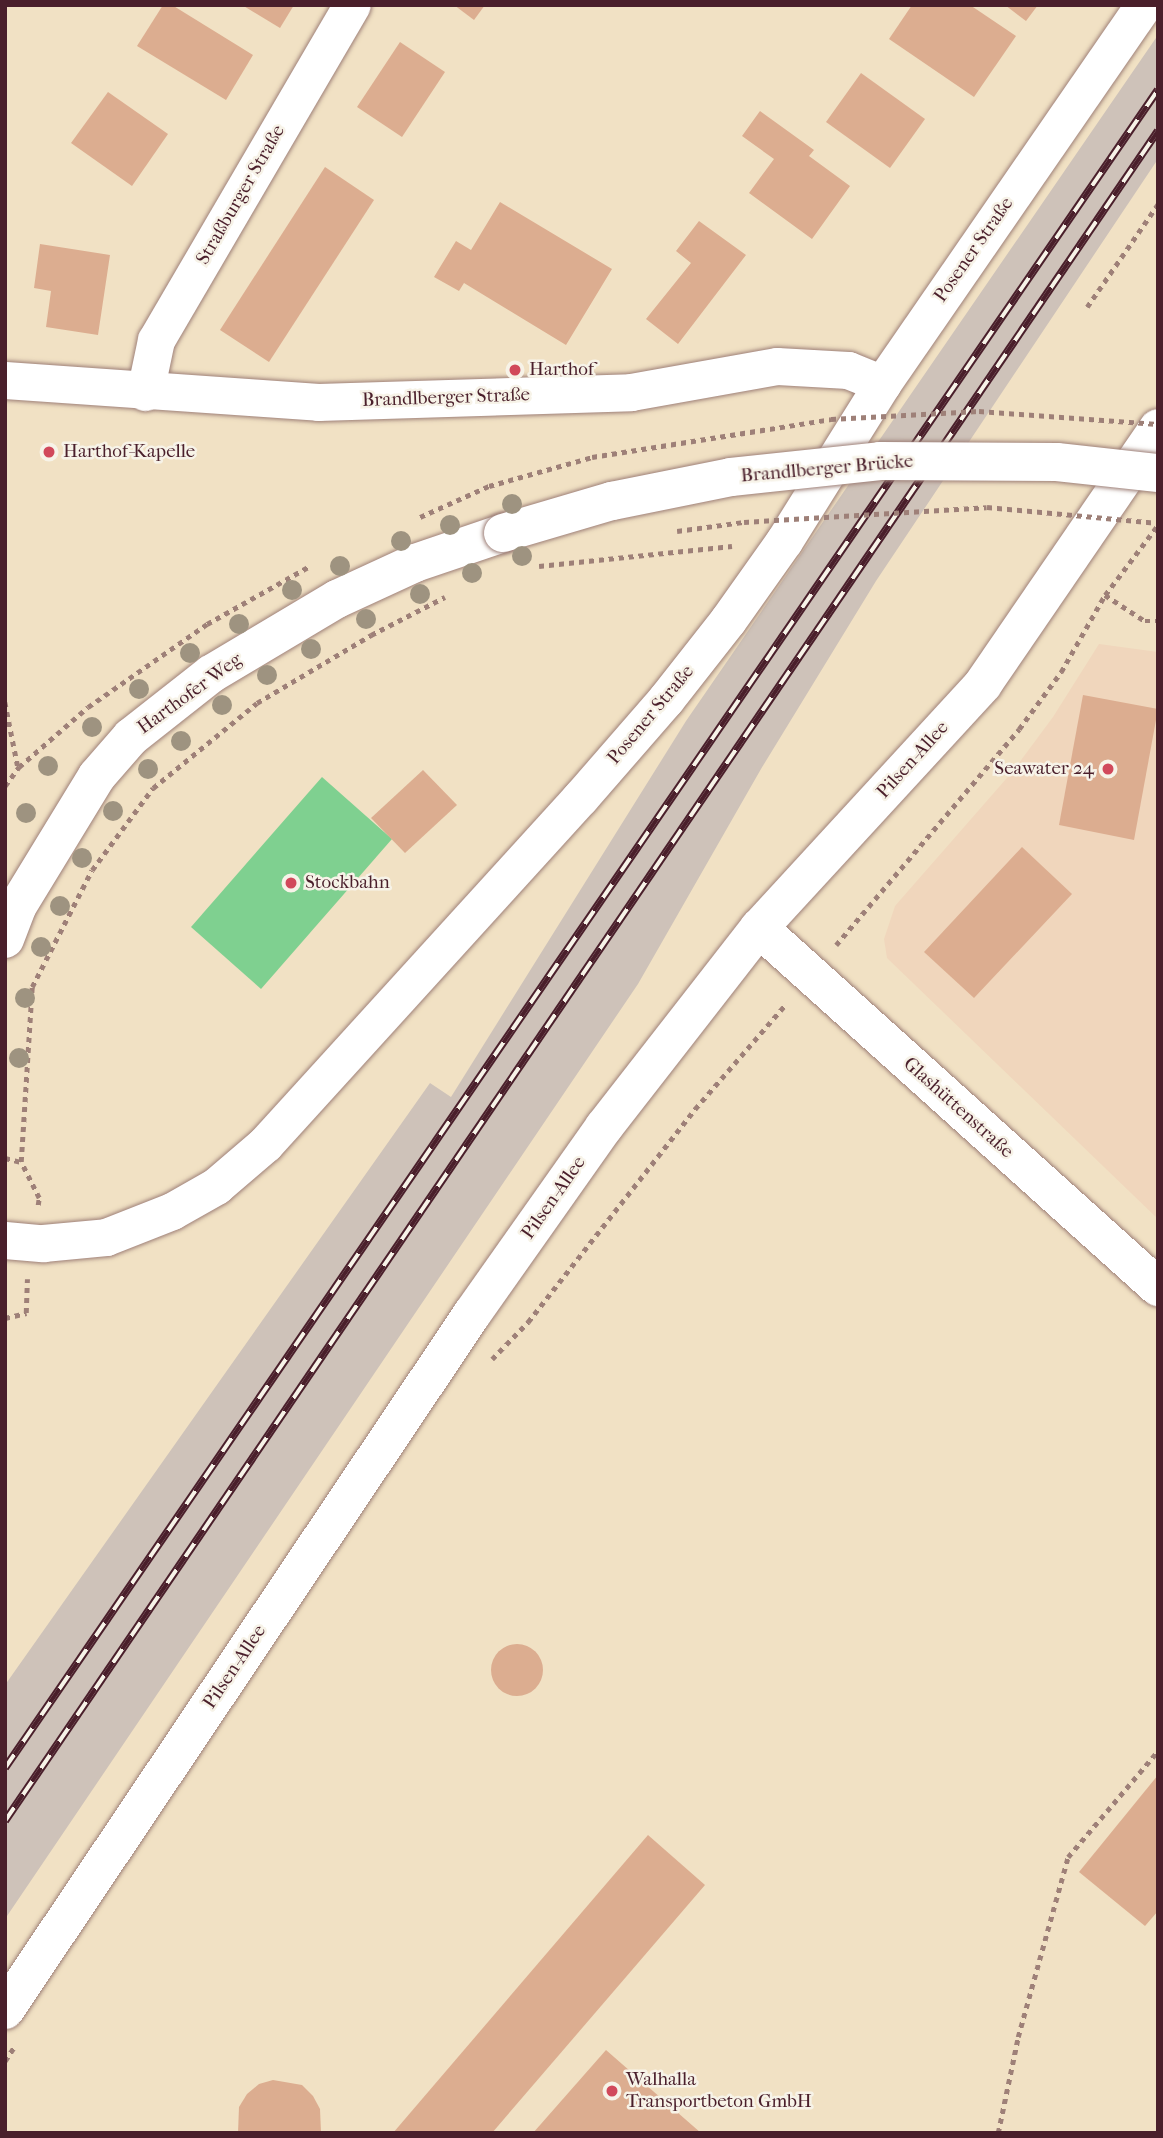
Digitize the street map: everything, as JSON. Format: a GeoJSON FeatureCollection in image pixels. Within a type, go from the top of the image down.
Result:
{"type":"FeatureCollection","features":[{"type":"Feature","properties":{"kind":"main road","name":"Pilsen-Allee"},"geometry":{"type":"LineString","coordinates":[[13,2024],[472,1314],[604,1127],[760,928],[983,684],[1158,428]]}},
{"type":"Feature","properties":{"kind":"main road","name":"Brandlberger Brücke"},"geometry":{"type":"LineString","coordinates":[[503,533],[612,501],[731,478],[880,461],[1057,463],[1158,473]]}},
{"type":"Feature","properties":{"kind":"main road","name":"Harthofer Weg"},"geometry":{"type":"LineString","coordinates":[[5,939],[17,907],[97,776],[131,737],[211,674],[337,599],[415,564],[503,533]]}},
{"type":"Feature","properties":{"kind":"main road","name":"Glashüttenstraße"},"geometry":{"type":"LineString","coordinates":[[760,928],[1158,1287]]}},
{"type":"Feature","properties":{"kind":"street","name":"Straßburger Straße"},"geometry":{"type":"LineString","coordinates":[[145,391],[156,340],[352,5]]}},
{"type":"Feature","properties":{"kind":"street","name":"Posener Straße"},"geometry":{"type":"LineString","coordinates":[[17,1241],[106,1237],[172,1211],[216,1186],[265,1144],[666,699],[728,620],[783,541],[882,384],[1143,5]]}},
{"type":"Feature","properties":{"kind":"street","name":"Brandlberger Straße"},"geometry":{"type":"LineString","coordinates":[[5,380],[318,402],[631,392],[777,366],[848,370],[882,384]]}},
{"type":"Feature","properties":{"kind":"path"},"geometry":{"type":"LineString","coordinates":[[1087,307],[1158,204]]}},
{"type":"Feature","properties":{"kind":"path"},"geometry":{"type":"LineString","coordinates":[[675,532],[744,522],[987,507],[1158,524]]}},
{"type":"Feature","properties":{"kind":"path"},"geometry":{"type":"LineString","coordinates":[[482,1369],[528,1322],[695,1110],[1019,729],[1061,671],[1105,595],[1158,524]]}},
{"type":"Feature","properties":{"kind":"path"},"geometry":{"type":"LineString","coordinates":[[537,566],[783,541]]}},
{"type":"Feature","properties":{"kind":"path"},"geometry":{"type":"LineString","coordinates":[[5,1318],[26,1312],[17,1241],[39,1198],[21,1162],[32,987],[92,870],[153,788],[257,704],[372,635],[451,594]]}},
{"type":"Feature","properties":{"kind":"path"},"geometry":{"type":"LineString","coordinates":[[1105,595],[1145,621],[1158,621]]}},
{"type":"Feature","properties":{"kind":"path"},"geometry":{"type":"LineString","coordinates":[[5,702],[19,768]]}},
{"type":"Feature","properties":{"kind":"path"},"geometry":{"type":"LineString","coordinates":[[5,1158],[21,1162]]}},
{"type":"Feature","properties":{"kind":"path"},"geometry":{"type":"LineString","coordinates":[[998,2133],[1018,2037],[1068,1857],[1158,1751]]}},
{"type":"Feature","properties":{"kind":"path"},"geometry":{"type":"LineString","coordinates":[[5,2061],[13,2024]]}},
{"type":"Feature","properties":{"kind":"shaded area"},"geometry":{"type":"Polygon","coordinates":[[[1158,35],[1158,159],[876,581],[761,769],[638,984],[5,1919],[5,1685],[430,1083],[451,1097],[686,721],[1158,35]]]}},
{"type":"Feature","properties":{"kind":"shaded area"},"geometry":{"type":"Polygon","coordinates":[[[1099,644],[1158,652],[1158,1219],[887,958],[884,939],[895,906],[1013,771],[1053,717],[1099,644]]]}},
{"type":"Feature","properties":{"kind":"green space","name":"Stockbahn"},"geometry":{"type":"Polygon","coordinates":[[[322,777],[392,839],[261,989],[191,927],[322,777]]]}},
{"type":"Feature","properties":{"kind":"building"},"geometry":{"type":"Polygon","coordinates":[[[163,5],[172,5],[253,55],[226,100],[137,46],[163,5]]]}},
{"type":"Feature","properties":{"kind":"building"},"geometry":{"type":"Polygon","coordinates":[[[242,5],[294,5],[280,28],[242,5]]]}},
{"type":"Feature","properties":{"kind":"building"},"geometry":{"type":"Polygon","coordinates":[[[454,5],[485,5],[474,20],[454,5]]]}},
{"type":"Feature","properties":{"kind":"building"},"geometry":{"type":"Polygon","coordinates":[[[912,5],[970,5],[1016,36],[974,97],[889,39],[912,5]]]}},
{"type":"Feature","properties":{"kind":"building"},"geometry":{"type":"Polygon","coordinates":[[[1005,5],[1038,5],[1026,21],[1005,5]]]}},
{"type":"Feature","properties":{"kind":"building"},"geometry":{"type":"Polygon","coordinates":[[[400,42],[445,72],[402,137],[357,107],[400,42]]]}},
{"type":"Feature","properties":{"kind":"building"},"geometry":{"type":"Polygon","coordinates":[[[861,73],[925,119],[890,168],[826,122],[861,73]]]}},
{"type":"Feature","properties":{"kind":"building"},"geometry":{"type":"Polygon","coordinates":[[[108,92],[168,134],[132,186],[71,143],[108,92]]]}},
{"type":"Feature","properties":{"kind":"building"},"geometry":{"type":"Polygon","coordinates":[[[760,111],[814,150],[809,156],[850,186],[812,239],[749,193],[774,159],[742,136],[760,111]]]}},
{"type":"Feature","properties":{"kind":"building"},"geometry":{"type":"Polygon","coordinates":[[[325,167],[374,200],[269,362],[220,330],[325,167]]]}},
{"type":"Feature","properties":{"kind":"building"},"geometry":{"type":"Polygon","coordinates":[[[500,202],[612,269],[566,345],[464,283],[459,291],[434,277],[456,241],[471,250],[500,202]]]}},
{"type":"Feature","properties":{"kind":"building"},"geometry":{"type":"Polygon","coordinates":[[[699,221],[746,255],[678,344],[646,319],[691,263],[676,251],[699,221]]]}},
{"type":"Feature","properties":{"kind":"building"},"geometry":{"type":"Polygon","coordinates":[[[40,244],[110,255],[98,335],[46,327],[51,291],[34,288],[40,244]]]}},
{"type":"Feature","properties":{"kind":"building","name":"Seawater 24"},"geometry":{"type":"Polygon","coordinates":[[[1083,695],[1158,709],[1134,840],[1059,825],[1083,695]]]}},
{"type":"Feature","properties":{"kind":"building"},"geometry":{"type":"Polygon","coordinates":[[[423,770],[457,805],[405,853],[371,818],[423,770]]]}},
{"type":"Feature","properties":{"kind":"building"},"geometry":{"type":"Polygon","coordinates":[[[1022,847],[1072,894],[974,998],[924,952],[1022,847]]]}},
{"type":"Feature","properties":{"kind":"building"},"geometry":{"type":"Polygon","coordinates":[[[517,1644],[527,1646],[535,1652],[541,1660],[541,1680],[535,1688],[527,1694],[517,1696],[507,1694],[499,1688],[493,1680],[491,1670],[493,1660],[499,1652],[507,1646],[517,1644]]]}},
{"type":"Feature","properties":{"kind":"building"},"geometry":{"type":"Polygon","coordinates":[[[1158,1775],[1158,1911],[1145,1926],[1079,1872],[1158,1775]]]}},
{"type":"Feature","properties":{"kind":"building"},"geometry":{"type":"Polygon","coordinates":[[[648,1835],[705,1885],[492,2133],[393,2133],[648,1835]]]}},
{"type":"Feature","properties":{"kind":"building","name":"Walhalla Transportbeton GmbH"},"geometry":{"type":"Polygon","coordinates":[[[606,2050],[701,2133],[533,2133],[606,2050]]]}},
{"type":"Feature","properties":{"kind":"building"},"geometry":{"type":"Polygon","coordinates":[[[273,2080],[302,2085],[313,2096],[320,2109],[321,2133],[238,2133],[239,2107],[247,2094],[259,2084],[273,2080]]]}},
{"type":"Feature","properties":{"kind":"railway"},"geometry":{"type":"LineString","coordinates":[[5,1768],[1158,90]]}},
{"type":"Feature","properties":{"kind":"railway"},"geometry":{"type":"LineString","coordinates":[[5,1821],[1158,131]]}},
{"type":"Feature","properties":{"kind":"place","name":"Harthof"},"geometry":{"type":"Point","coordinates":[515,370]}},
{"type":"Feature","properties":{"kind":"place","name":"Harthof-Kapelle"},"geometry":{"type":"Point","coordinates":[49,452]}},
{"type":"Feature","properties":{"kind":"place","name":"Seawater 24"},"geometry":{"type":"Point","coordinates":[1108,769]}},
{"type":"Feature","properties":{"kind":"place","name":"Stockbahn"},"geometry":{"type":"Point","coordinates":[291,883]}},
{"type":"Feature","properties":{"kind":"place","name":"Walhalla Transportbeton GmbH"},"geometry":{"type":"Point","coordinates":[612,2091]}}]}
